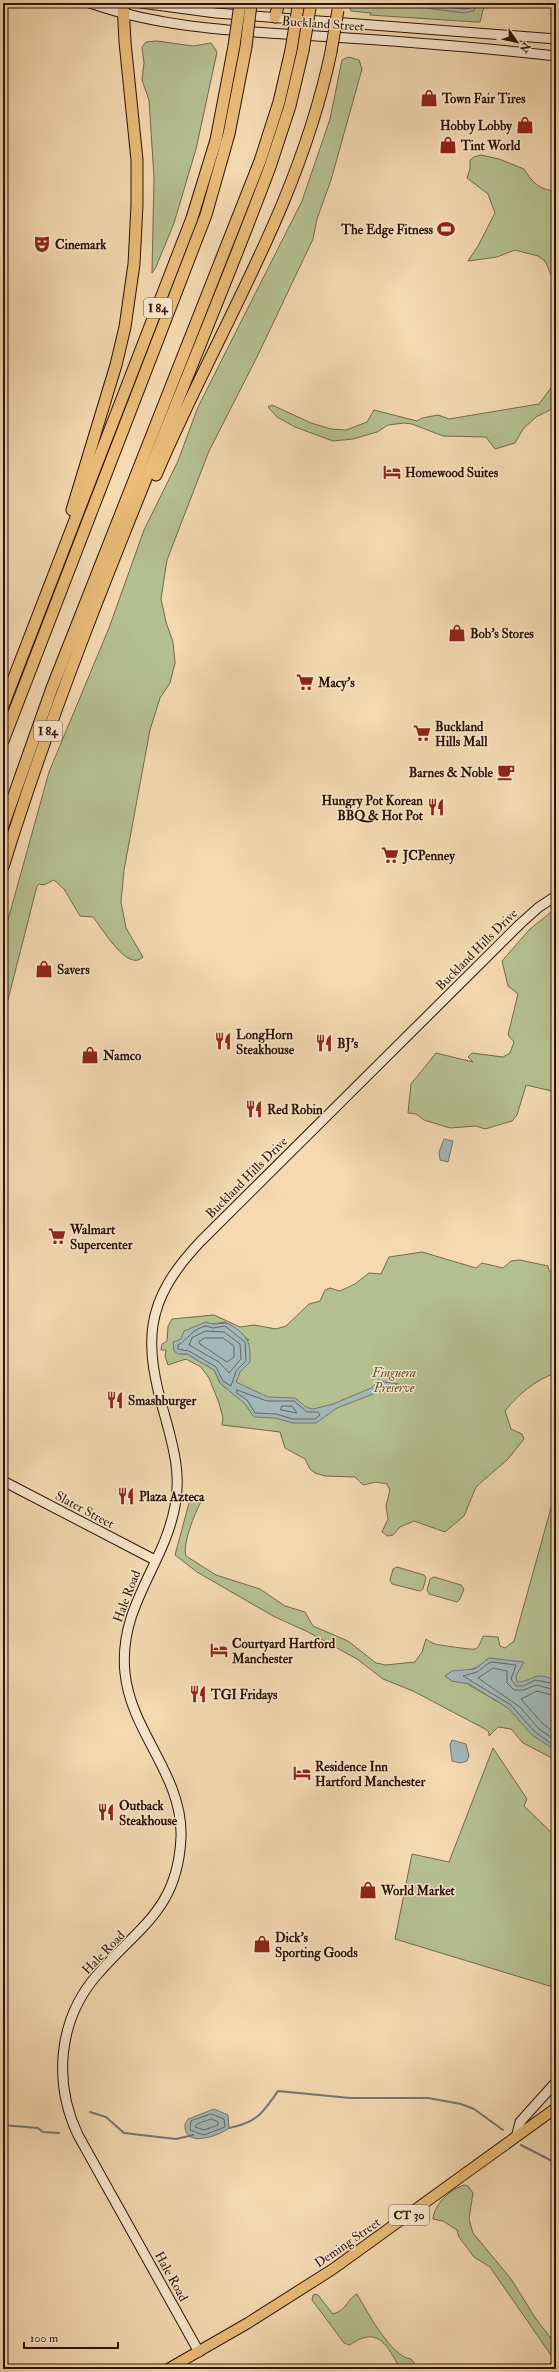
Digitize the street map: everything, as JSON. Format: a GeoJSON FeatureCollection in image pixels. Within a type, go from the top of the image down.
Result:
{"type":"FeatureCollection","features":[{"type":"Feature","properties":{"kind":"highway","name":"I 84"},"geometry":{"type":"LineString","coordinates":[[3,706],[192,218],[216,140],[234,46],[240,3]]}},
{"type":"Feature","properties":{"kind":"highway"},"geometry":{"type":"LineString","coordinates":[[272,3],[275,17]]}},
{"type":"Feature","properties":{"kind":"highway"},"geometry":{"type":"LineString","coordinates":[[275,17],[279,3]]}},
{"type":"Feature","properties":{"kind":"highway"},"geometry":{"type":"LineString","coordinates":[[3,741],[206,214],[233,121],[252,4]]}},
{"type":"Feature","properties":{"kind":"highway"},"geometry":{"type":"LineString","coordinates":[[3,826],[52,688],[260,161],[279,102],[291,50],[298,5]]}},
{"type":"Feature","properties":{"kind":"highway","name":"I 84"},"geometry":{"type":"LineString","coordinates":[[3,867],[55,714],[270,167],[290,106],[303,50],[310,6]]}},
{"type":"Feature","properties":{"kind":"highway"},"geometry":{"type":"LineString","coordinates":[[130,522],[150,490],[183,415],[280,214],[311,131],[331,52],[338,6]]}},
{"type":"Feature","properties":{"kind":"highway"},"geometry":{"type":"LineString","coordinates":[[58,562],[116,365],[125,327],[134,264],[137,205],[137,160],[123,8]]}},
{"type":"Feature","properties":{"kind":"main road","name":"CT 30"},"geometry":{"type":"LineString","coordinates":[[518,2134],[556,2108]]}},
{"type":"Feature","properties":{"kind":"main road","name":"Deming Street"},"geometry":{"type":"LineString","coordinates":[[168,2369],[199,2352],[338,2266],[518,2134]]}},
{"type":"Feature","properties":{"kind":"street","name":"Buckland Street"},"geometry":{"type":"LineString","coordinates":[[90,3],[123,8],[187,27],[556,56]]}},
{"type":"Feature","properties":{"kind":"street","name":"Buckland Street"},"geometry":{"type":"LineString","coordinates":[[141,3],[198,12],[556,39]]}},
{"type":"Feature","properties":{"kind":"street"},"geometry":{"type":"LineString","coordinates":[[274,33],[275,17]]}},
{"type":"Feature","properties":{"kind":"street","name":"Buckland Hills Drive"},"geometry":{"type":"LineString","coordinates":[[155,1560],[170,1525],[178,1485],[175,1454],[155,1381],[151,1358],[154,1318],[168,1281],[201,1241],[346,1095],[528,916],[556,896]]}},
{"type":"Feature","properties":{"kind":"street","name":"Slater Street"},"geometry":{"type":"LineString","coordinates":[[3,1481],[155,1560]]}},
{"type":"Feature","properties":{"kind":"street","name":"Hale Road"},"geometry":{"type":"LineString","coordinates":[[155,1560],[138,1596],[128,1623],[124,1670],[129,1694],[135,1712],[171,1782],[175,1794],[181,1826],[178,1858],[171,1884],[157,1912],[139,1933],[98,1973],[78,2001],[65,2038],[62,2075],[67,2105],[78,2135],[199,2352]]}},
{"type":"Feature","properties":{"kind":"street"},"geometry":{"type":"LineString","coordinates":[[518,2134],[520,2122],[556,2082]]}},
{"type":"Feature","properties":{"kind":"green space"},"geometry":{"type":"Polygon","coordinates":[[[348,3],[485,3],[480,22],[475,22],[370,15],[371,13],[351,11],[348,3]]]}},
{"type":"Feature","properties":{"kind":"green space"},"geometry":{"type":"Polygon","coordinates":[[[157,41],[193,46],[211,43],[217,52],[196,149],[174,223],[156,267],[152,273],[154,178],[149,100],[142,80],[144,63],[142,47],[146,42],[157,41]]]}},
{"type":"Feature","properties":{"kind":"green space"},"geometry":{"type":"Polygon","coordinates":[[[348,57],[359,60],[362,69],[331,180],[317,219],[313,239],[257,357],[209,451],[167,560],[161,599],[166,622],[173,642],[175,663],[170,683],[160,698],[150,730],[124,870],[121,902],[126,928],[143,957],[137,960],[130,959],[123,954],[109,939],[93,917],[80,916],[64,889],[54,880],[44,885],[39,884],[37,886],[3,1019],[3,938],[49,772],[109,628],[144,530],[178,461],[198,407],[302,201],[330,119],[342,60],[348,57]]]}},
{"type":"Feature","properties":{"kind":"green space"},"geometry":{"type":"Polygon","coordinates":[[[481,155],[499,159],[524,169],[530,178],[541,187],[556,191],[556,285],[545,261],[538,256],[515,250],[497,257],[468,261],[478,246],[495,213],[488,194],[467,178],[470,169],[470,160],[481,155]]]}},
{"type":"Feature","properties":{"kind":"green space"},"geometry":{"type":"Polygon","coordinates":[[[556,381],[556,407],[536,417],[523,429],[515,443],[495,449],[486,437],[443,436],[412,424],[404,423],[388,425],[377,432],[353,439],[333,441],[295,427],[277,417],[268,407],[272,405],[311,423],[331,429],[346,430],[367,422],[374,410],[417,421],[422,418],[438,415],[449,419],[539,404],[556,381]]]}},
{"type":"Feature","properties":{"kind":"green space"},"geometry":{"type":"Polygon","coordinates":[[[556,908],[556,1092],[526,1085],[517,1115],[512,1121],[485,1129],[476,1126],[450,1128],[424,1120],[416,1114],[408,1113],[411,1084],[436,1053],[473,1062],[468,1057],[472,1053],[503,1057],[510,1053],[514,1042],[508,1035],[518,994],[508,986],[502,961],[529,930],[556,908]]]}},
{"type":"Feature","properties":{"kind":"green space","name":"Finguera Preserve"},"geometry":{"type":"Polygon","coordinates":[[[422,1252],[476,1268],[482,1263],[503,1268],[511,1261],[520,1260],[548,1266],[549,1271],[556,1275],[556,1373],[542,1379],[528,1388],[515,1399],[505,1411],[511,1429],[522,1434],[524,1439],[508,1459],[476,1487],[464,1516],[445,1532],[414,1521],[400,1527],[393,1535],[388,1536],[382,1532],[388,1519],[386,1506],[390,1490],[387,1484],[376,1482],[363,1485],[355,1477],[325,1476],[315,1473],[310,1469],[305,1459],[285,1448],[280,1432],[222,1425],[223,1418],[219,1403],[209,1378],[201,1367],[186,1359],[168,1365],[165,1356],[166,1350],[161,1350],[162,1344],[167,1341],[168,1326],[172,1319],[214,1315],[240,1327],[254,1325],[276,1329],[286,1326],[309,1304],[320,1301],[325,1290],[330,1288],[340,1291],[355,1284],[369,1273],[381,1274],[389,1257],[422,1252]],[[225,1322],[192,1328],[249,1340],[225,1322]],[[174,1350],[181,1354],[187,1354],[214,1370],[220,1383],[227,1389],[204,1353],[174,1350]]]}},
{"type":"Feature","properties":{"kind":"green space"},"geometry":{"type":"Polygon","coordinates":[[[556,1490],[556,1760],[523,1743],[511,1729],[498,1727],[489,1736],[489,1732],[485,1729],[413,1691],[383,1679],[357,1659],[308,1632],[273,1616],[197,1572],[175,1555],[189,1503],[192,1499],[200,1498],[201,1502],[187,1537],[185,1551],[186,1556],[216,1575],[260,1589],[285,1606],[305,1612],[313,1626],[348,1641],[376,1663],[386,1665],[415,1662],[422,1652],[426,1639],[435,1644],[473,1649],[478,1647],[483,1636],[498,1637],[500,1646],[505,1648],[514,1641],[556,1490]],[[487,1659],[473,1669],[445,1676],[452,1681],[466,1683],[498,1702],[509,1661],[487,1659]]]}},
{"type":"Feature","properties":{"kind":"green space"},"geometry":{"type":"Polygon","coordinates":[[[397,1567],[424,1575],[426,1578],[423,1589],[420,1591],[392,1584],[390,1580],[393,1569],[397,1567]]]}},
{"type":"Feature","properties":{"kind":"green space"},"geometry":{"type":"Polygon","coordinates":[[[434,1577],[461,1585],[464,1589],[460,1599],[457,1602],[429,1594],[427,1590],[430,1579],[434,1577]]]}},
{"type":"Feature","properties":{"kind":"green space"},"geometry":{"type":"Polygon","coordinates":[[[493,1748],[527,1799],[524,1806],[556,1837],[556,1988],[395,1939],[412,1854],[449,1862],[493,1748]]]}},
{"type":"Feature","properties":{"kind":"green space"},"geometry":{"type":"Polygon","coordinates":[[[464,2185],[468,2186],[473,2193],[469,2219],[473,2233],[511,2279],[536,2319],[556,2345],[556,2369],[542,2369],[553,2361],[553,2358],[490,2267],[474,2257],[459,2237],[457,2230],[443,2221],[433,2219],[436,2208],[444,2198],[454,2190],[464,2185]]]}},
{"type":"Feature","properties":{"kind":"green space"},"geometry":{"type":"Polygon","coordinates":[[[317,2294],[333,2314],[341,2310],[357,2294],[373,2322],[388,2342],[403,2356],[411,2359],[419,2369],[401,2369],[391,2352],[377,2338],[370,2337],[359,2339],[349,2345],[344,2343],[312,2300],[313,2295],[317,2294]]]}},
{"type":"Feature","properties":{"kind":"water"},"geometry":{"type":"Polygon","coordinates":[[[388,3],[477,3],[474,11],[464,13],[388,3]]]}},
{"type":"Feature","properties":{"kind":"water"},"geometry":{"type":"Polygon","coordinates":[[[444,1139],[453,1141],[448,1162],[440,1160],[439,1152],[444,1139]]]}},
{"type":"Feature","properties":{"kind":"water"},"geometry":{"type":"Polygon","coordinates":[[[206,1322],[213,1324],[227,1323],[243,1334],[250,1348],[250,1362],[240,1372],[236,1382],[268,1397],[295,1398],[306,1407],[313,1409],[333,1404],[371,1388],[378,1381],[399,1384],[337,1408],[316,1423],[293,1423],[275,1418],[254,1417],[244,1403],[221,1384],[214,1370],[187,1354],[178,1354],[174,1351],[173,1342],[181,1339],[184,1331],[206,1322]]]}},
{"type":"Feature","properties":{"kind":"water"},"geometry":{"type":"Polygon","coordinates":[[[489,1658],[524,1662],[516,1676],[517,1682],[538,1676],[543,1676],[556,1681],[556,1751],[531,1734],[508,1708],[469,1684],[452,1681],[445,1676],[452,1671],[475,1669],[489,1658]]]}},
{"type":"Feature","properties":{"kind":"water"},"geometry":{"type":"Polygon","coordinates":[[[452,1740],[466,1744],[469,1756],[467,1761],[460,1763],[452,1761],[450,1745],[452,1740]]]}},
{"type":"Feature","properties":{"kind":"water"},"geometry":{"type":"Polygon","coordinates":[[[214,2109],[228,2115],[229,2128],[210,2137],[202,2138],[195,2138],[186,2132],[185,2124],[188,2119],[214,2109]]]}},
{"type":"Feature","properties":{"kind":"waterway"},"geometry":{"type":"LineString","coordinates":[[229,2128],[253,2120],[268,2106],[278,2091],[350,2098],[428,2098],[461,2104],[474,2109],[503,2130]]}},
{"type":"Feature","properties":{"kind":"waterway"},"geometry":{"type":"LineString","coordinates":[[90,2112],[106,2117],[124,2133],[176,2139],[193,2135]]}},
{"type":"Feature","properties":{"kind":"waterway"},"geometry":{"type":"LineString","coordinates":[[3,2125],[38,2128],[43,2132],[59,2133]]}},
{"type":"Feature","properties":{"kind":"waterway"},"geometry":{"type":"LineString","coordinates":[[521,2145],[556,2163]]}},
{"type":"Feature","properties":{"kind":"place","name":"Town Fair Tires"},"geometry":{"type":"Point","coordinates":[429,98]}},
{"type":"Feature","properties":{"kind":"place","name":"Hobby Lobby"},"geometry":{"type":"Point","coordinates":[525,125]}},
{"type":"Feature","properties":{"kind":"place","name":"Tint World"},"geometry":{"type":"Point","coordinates":[448,145]}},
{"type":"Feature","properties":{"kind":"place","name":"The Edge Fitness"},"geometry":{"type":"Point","coordinates":[446,229]}},
{"type":"Feature","properties":{"kind":"place","name":"Cinemark"},"geometry":{"type":"Point","coordinates":[42,244]}},
{"type":"Feature","properties":{"kind":"place","name":"Homewood Suites"},"geometry":{"type":"Point","coordinates":[392,472]}},
{"type":"Feature","properties":{"kind":"place","name":"Bob's Stores"},"geometry":{"type":"Point","coordinates":[457,633]}},
{"type":"Feature","properties":{"kind":"place","name":"Macy's"},"geometry":{"type":"Point","coordinates":[305,682]}},
{"type":"Feature","properties":{"kind":"place","name":"Buckland Hills Mall"},"geometry":{"type":"Point","coordinates":[422,733]}},
{"type":"Feature","properties":{"kind":"place","name":"Barnes & Noble"},"geometry":{"type":"Point","coordinates":[506,772]}},
{"type":"Feature","properties":{"kind":"place","name":"Hungry Pot Korean BBQ & Hot Pot"},"geometry":{"type":"Point","coordinates":[436,807]}},
{"type":"Feature","properties":{"kind":"place","name":"JCPenney"},"geometry":{"type":"Point","coordinates":[390,855]}},
{"type":"Feature","properties":{"kind":"place","name":"Savers"},"geometry":{"type":"Point","coordinates":[44,969]}},
{"type":"Feature","properties":{"kind":"place","name":"LongHorn Steakhouse"},"geometry":{"type":"Point","coordinates":[223,1041]}},
{"type":"Feature","properties":{"kind":"place","name":"BJ's"},"geometry":{"type":"Point","coordinates":[324,1043]}},
{"type":"Feature","properties":{"kind":"place","name":"Namco"},"geometry":{"type":"Point","coordinates":[90,1055]}},
{"type":"Feature","properties":{"kind":"place","name":"Red Robin"},"geometry":{"type":"Point","coordinates":[254,1109]}},
{"type":"Feature","properties":{"kind":"place","name":"Walmart Supercenter"},"geometry":{"type":"Point","coordinates":[57,1236]}},
{"type":"Feature","properties":{"kind":"place","name":"Smashburger"},"geometry":{"type":"Point","coordinates":[115,1400]}},
{"type":"Feature","properties":{"kind":"place","name":"Plaza Azteca"},"geometry":{"type":"Point","coordinates":[126,1496]}},
{"type":"Feature","properties":{"kind":"place","name":"Courtyard Hartford Manchester"},"geometry":{"type":"Point","coordinates":[219,1650]}},
{"type":"Feature","properties":{"kind":"place","name":"TGI Fridays"},"geometry":{"type":"Point","coordinates":[198,1694]}},
{"type":"Feature","properties":{"kind":"place","name":"Residence Inn Hartford Manchester"},"geometry":{"type":"Point","coordinates":[302,1773]}},
{"type":"Feature","properties":{"kind":"place","name":"Outback Steakhouse"},"geometry":{"type":"Point","coordinates":[106,1812]}},
{"type":"Feature","properties":{"kind":"place","name":"World Market"},"geometry":{"type":"Point","coordinates":[368,1890]}},
{"type":"Feature","properties":{"kind":"place","name":"Dick's Sporting Goods"},"geometry":{"type":"Point","coordinates":[262,1944]}}]}
